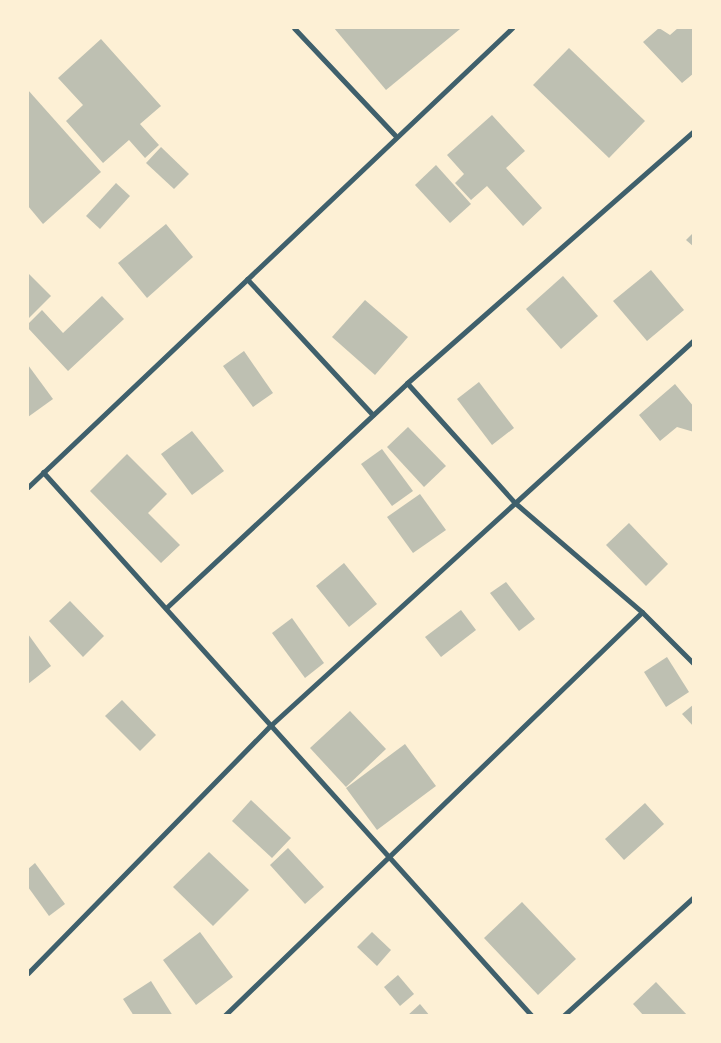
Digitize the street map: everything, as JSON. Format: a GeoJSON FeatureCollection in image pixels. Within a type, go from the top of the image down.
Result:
{"type":"FeatureCollection","features":[{"type":"Feature","properties":{"kind":"street"},"geometry":{"type":"LineString","coordinates":[[294,28],[395,135]]}},
{"type":"Feature","properties":{"kind":"street"},"geometry":{"type":"LineString","coordinates":[[28,487],[395,135],[512,28]]}},
{"type":"Feature","properties":{"kind":"street"},"geometry":{"type":"LineString","coordinates":[[166,608],[407,383],[694,131]]}},
{"type":"Feature","properties":{"kind":"street"},"geometry":{"type":"LineString","coordinates":[[247,279],[373,414]]}},
{"type":"Feature","properties":{"kind":"street"},"geometry":{"type":"LineString","coordinates":[[28,973],[271,726],[514,502],[694,340]]}},
{"type":"Feature","properties":{"kind":"street"},"geometry":{"type":"LineString","coordinates":[[407,383],[514,502],[642,612],[694,664]]}},
{"type":"Feature","properties":{"kind":"street"},"geometry":{"type":"LineString","coordinates":[[43,472],[532,1016]]}},
{"type":"Feature","properties":{"kind":"street"},"geometry":{"type":"LineString","coordinates":[[224,1016],[642,612]]}},
{"type":"Feature","properties":{"kind":"street"},"geometry":{"type":"LineString","coordinates":[[564,1016],[694,897]]}},
{"type":"Feature","properties":{"kind":"building"},"geometry":{"type":"Polygon","coordinates":[[[334,28],[459,28],[460,29],[386,90],[334,28]]]}},
{"type":"Feature","properties":{"kind":"building"},"geometry":{"type":"Polygon","coordinates":[[[659,28],[670,35],[678,28],[694,28],[694,73],[682,83],[643,42],[659,28]]]}},
{"type":"Feature","properties":{"kind":"building"},"geometry":{"type":"Polygon","coordinates":[[[101,39],[161,106],[140,124],[159,145],[145,158],[129,140],[103,163],[66,121],[83,105],[58,78],[101,39]]]}},
{"type":"Feature","properties":{"kind":"building"},"geometry":{"type":"Polygon","coordinates":[[[569,48],[645,121],[609,158],[533,85],[569,48]]]}},
{"type":"Feature","properties":{"kind":"building"},"geometry":{"type":"Polygon","coordinates":[[[28,90],[101,172],[43,224],[28,206],[28,90]]]}},
{"type":"Feature","properties":{"kind":"building"},"geometry":{"type":"Polygon","coordinates":[[[492,115],[525,151],[506,168],[542,208],[523,226],[487,186],[471,200],[455,183],[464,174],[447,155],[492,115]]]}},
{"type":"Feature","properties":{"kind":"building"},"geometry":{"type":"Polygon","coordinates":[[[161,147],[189,174],[174,189],[146,163],[161,147]]]}},
{"type":"Feature","properties":{"kind":"building"},"geometry":{"type":"Polygon","coordinates":[[[436,165],[471,204],[450,223],[415,185],[436,165]]]}},
{"type":"Feature","properties":{"kind":"building"},"geometry":{"type":"Polygon","coordinates":[[[116,183],[130,196],[100,229],[86,216],[116,183]]]}},
{"type":"Feature","properties":{"kind":"building"},"geometry":{"type":"Polygon","coordinates":[[[166,224],[193,257],[147,298],[118,263],[166,224]]]}},
{"type":"Feature","properties":{"kind":"building"},"geometry":{"type":"Polygon","coordinates":[[[694,232],[694,247],[686,240],[694,232]]]}},
{"type":"Feature","properties":{"kind":"building"},"geometry":{"type":"Polygon","coordinates":[[[651,270],[684,310],[647,341],[613,301],[651,270]]]}},
{"type":"Feature","properties":{"kind":"building"},"geometry":{"type":"Polygon","coordinates":[[[28,273],[51,296],[28,319],[28,273]]]}},
{"type":"Feature","properties":{"kind":"building"},"geometry":{"type":"Polygon","coordinates":[[[563,276],[598,316],[561,349],[526,309],[563,276]]]}},
{"type":"Feature","properties":{"kind":"building"},"geometry":{"type":"Polygon","coordinates":[[[102,296],[124,319],[68,371],[28,328],[28,324],[42,310],[63,333],[102,296]]]}},
{"type":"Feature","properties":{"kind":"building"},"geometry":{"type":"Polygon","coordinates":[[[365,300],[408,337],[375,375],[332,337],[365,300]]]}},
{"type":"Feature","properties":{"kind":"building"},"geometry":{"type":"Polygon","coordinates":[[[244,351],[273,393],[253,407],[223,366],[244,351]]]}},
{"type":"Feature","properties":{"kind":"building"},"geometry":{"type":"Polygon","coordinates":[[[28,365],[53,399],[28,417],[28,365]]]}},
{"type":"Feature","properties":{"kind":"building"},"geometry":{"type":"Polygon","coordinates":[[[479,382],[514,428],[492,445],[457,399],[479,382]]]}},
{"type":"Feature","properties":{"kind":"building"},"geometry":{"type":"Polygon","coordinates":[[[675,384],[694,407],[694,432],[677,427],[660,441],[639,415],[675,384]]]}},
{"type":"Feature","properties":{"kind":"building"},"geometry":{"type":"Polygon","coordinates":[[[408,427],[446,466],[424,487],[387,447],[408,427]]]}},
{"type":"Feature","properties":{"kind":"building"},"geometry":{"type":"Polygon","coordinates":[[[192,431],[224,471],[192,495],[161,454],[192,431]]]}},
{"type":"Feature","properties":{"kind":"building"},"geometry":{"type":"Polygon","coordinates":[[[382,449],[413,491],[392,506],[361,464],[382,449]]]}},
{"type":"Feature","properties":{"kind":"building"},"geometry":{"type":"Polygon","coordinates":[[[127,454],[167,494],[148,513],[180,545],[161,563],[90,491],[127,454]]]}},
{"type":"Feature","properties":{"kind":"building"},"geometry":{"type":"Polygon","coordinates":[[[420,494],[446,530],[413,553],[387,517],[420,494]]]}},
{"type":"Feature","properties":{"kind":"building"},"geometry":{"type":"Polygon","coordinates":[[[629,523],[668,564],[646,586],[606,545],[629,523]]]}},
{"type":"Feature","properties":{"kind":"building"},"geometry":{"type":"Polygon","coordinates":[[[344,563],[377,604],[349,627],[316,586],[344,563]]]}},
{"type":"Feature","properties":{"kind":"building"},"geometry":{"type":"Polygon","coordinates":[[[506,582],[535,619],[519,631],[490,593],[506,582]]]}},
{"type":"Feature","properties":{"kind":"building"},"geometry":{"type":"Polygon","coordinates":[[[70,601],[104,636],[83,657],[49,621],[70,601]]]}},
{"type":"Feature","properties":{"kind":"building"},"geometry":{"type":"Polygon","coordinates":[[[461,610],[476,630],[441,657],[425,637],[461,610]]]}},
{"type":"Feature","properties":{"kind":"building"},"geometry":{"type":"Polygon","coordinates":[[[292,618],[324,663],[305,678],[272,633],[292,618]]]}},
{"type":"Feature","properties":{"kind":"building"},"geometry":{"type":"Polygon","coordinates":[[[28,634],[51,666],[28,684],[28,634]]]}},
{"type":"Feature","properties":{"kind":"building"},"geometry":{"type":"Polygon","coordinates":[[[667,657],[689,692],[666,707],[644,672],[667,657]]]}},
{"type":"Feature","properties":{"kind":"building"},"geometry":{"type":"Polygon","coordinates":[[[122,700],[156,735],[140,751],[105,716],[122,700]]]}},
{"type":"Feature","properties":{"kind":"building"},"geometry":{"type":"Polygon","coordinates":[[[694,704],[694,727],[682,714],[694,704]]]}},
{"type":"Feature","properties":{"kind":"building"},"geometry":{"type":"Polygon","coordinates":[[[350,711],[386,749],[346,787],[310,748],[350,711]]]}},
{"type":"Feature","properties":{"kind":"building"},"geometry":{"type":"Polygon","coordinates":[[[405,744],[436,786],[377,830],[346,788],[405,744]]]}},
{"type":"Feature","properties":{"kind":"building"},"geometry":{"type":"Polygon","coordinates":[[[251,800],[291,838],[272,858],[232,821],[251,800]]]}},
{"type":"Feature","properties":{"kind":"building"},"geometry":{"type":"Polygon","coordinates":[[[645,803],[664,824],[624,860],[605,839],[645,803]]]}},
{"type":"Feature","properties":{"kind":"building"},"geometry":{"type":"Polygon","coordinates":[[[288,848],[324,887],[305,904],[270,865],[288,848]]]}},
{"type":"Feature","properties":{"kind":"building"},"geometry":{"type":"Polygon","coordinates":[[[209,852],[249,890],[213,926],[173,887],[209,852]]]}},
{"type":"Feature","properties":{"kind":"building"},"geometry":{"type":"Polygon","coordinates":[[[35,863],[65,904],[49,916],[28,887],[28,869],[35,863]]]}},
{"type":"Feature","properties":{"kind":"building"},"geometry":{"type":"Polygon","coordinates":[[[522,902],[576,959],[538,995],[484,938],[522,902]]]}},
{"type":"Feature","properties":{"kind":"building"},"geometry":{"type":"Polygon","coordinates":[[[200,932],[233,977],[196,1005],[163,960],[200,932]]]}},
{"type":"Feature","properties":{"kind":"building"},"geometry":{"type":"Polygon","coordinates":[[[372,932],[391,950],[377,966],[357,947],[372,932]]]}},
{"type":"Feature","properties":{"kind":"building"},"geometry":{"type":"Polygon","coordinates":[[[398,975],[414,994],[400,1006],[384,987],[398,975]]]}},
{"type":"Feature","properties":{"kind":"building"},"geometry":{"type":"Polygon","coordinates":[[[151,981],[173,1016],[134,1016],[123,999],[151,981]]]}},
{"type":"Feature","properties":{"kind":"building"},"geometry":{"type":"Polygon","coordinates":[[[656,982],[688,1016],[644,1016],[633,1004],[656,982]]]}},
{"type":"Feature","properties":{"kind":"building"},"geometry":{"type":"Polygon","coordinates":[[[420,1004],[430,1016],[407,1016],[420,1004]]]}}]}
